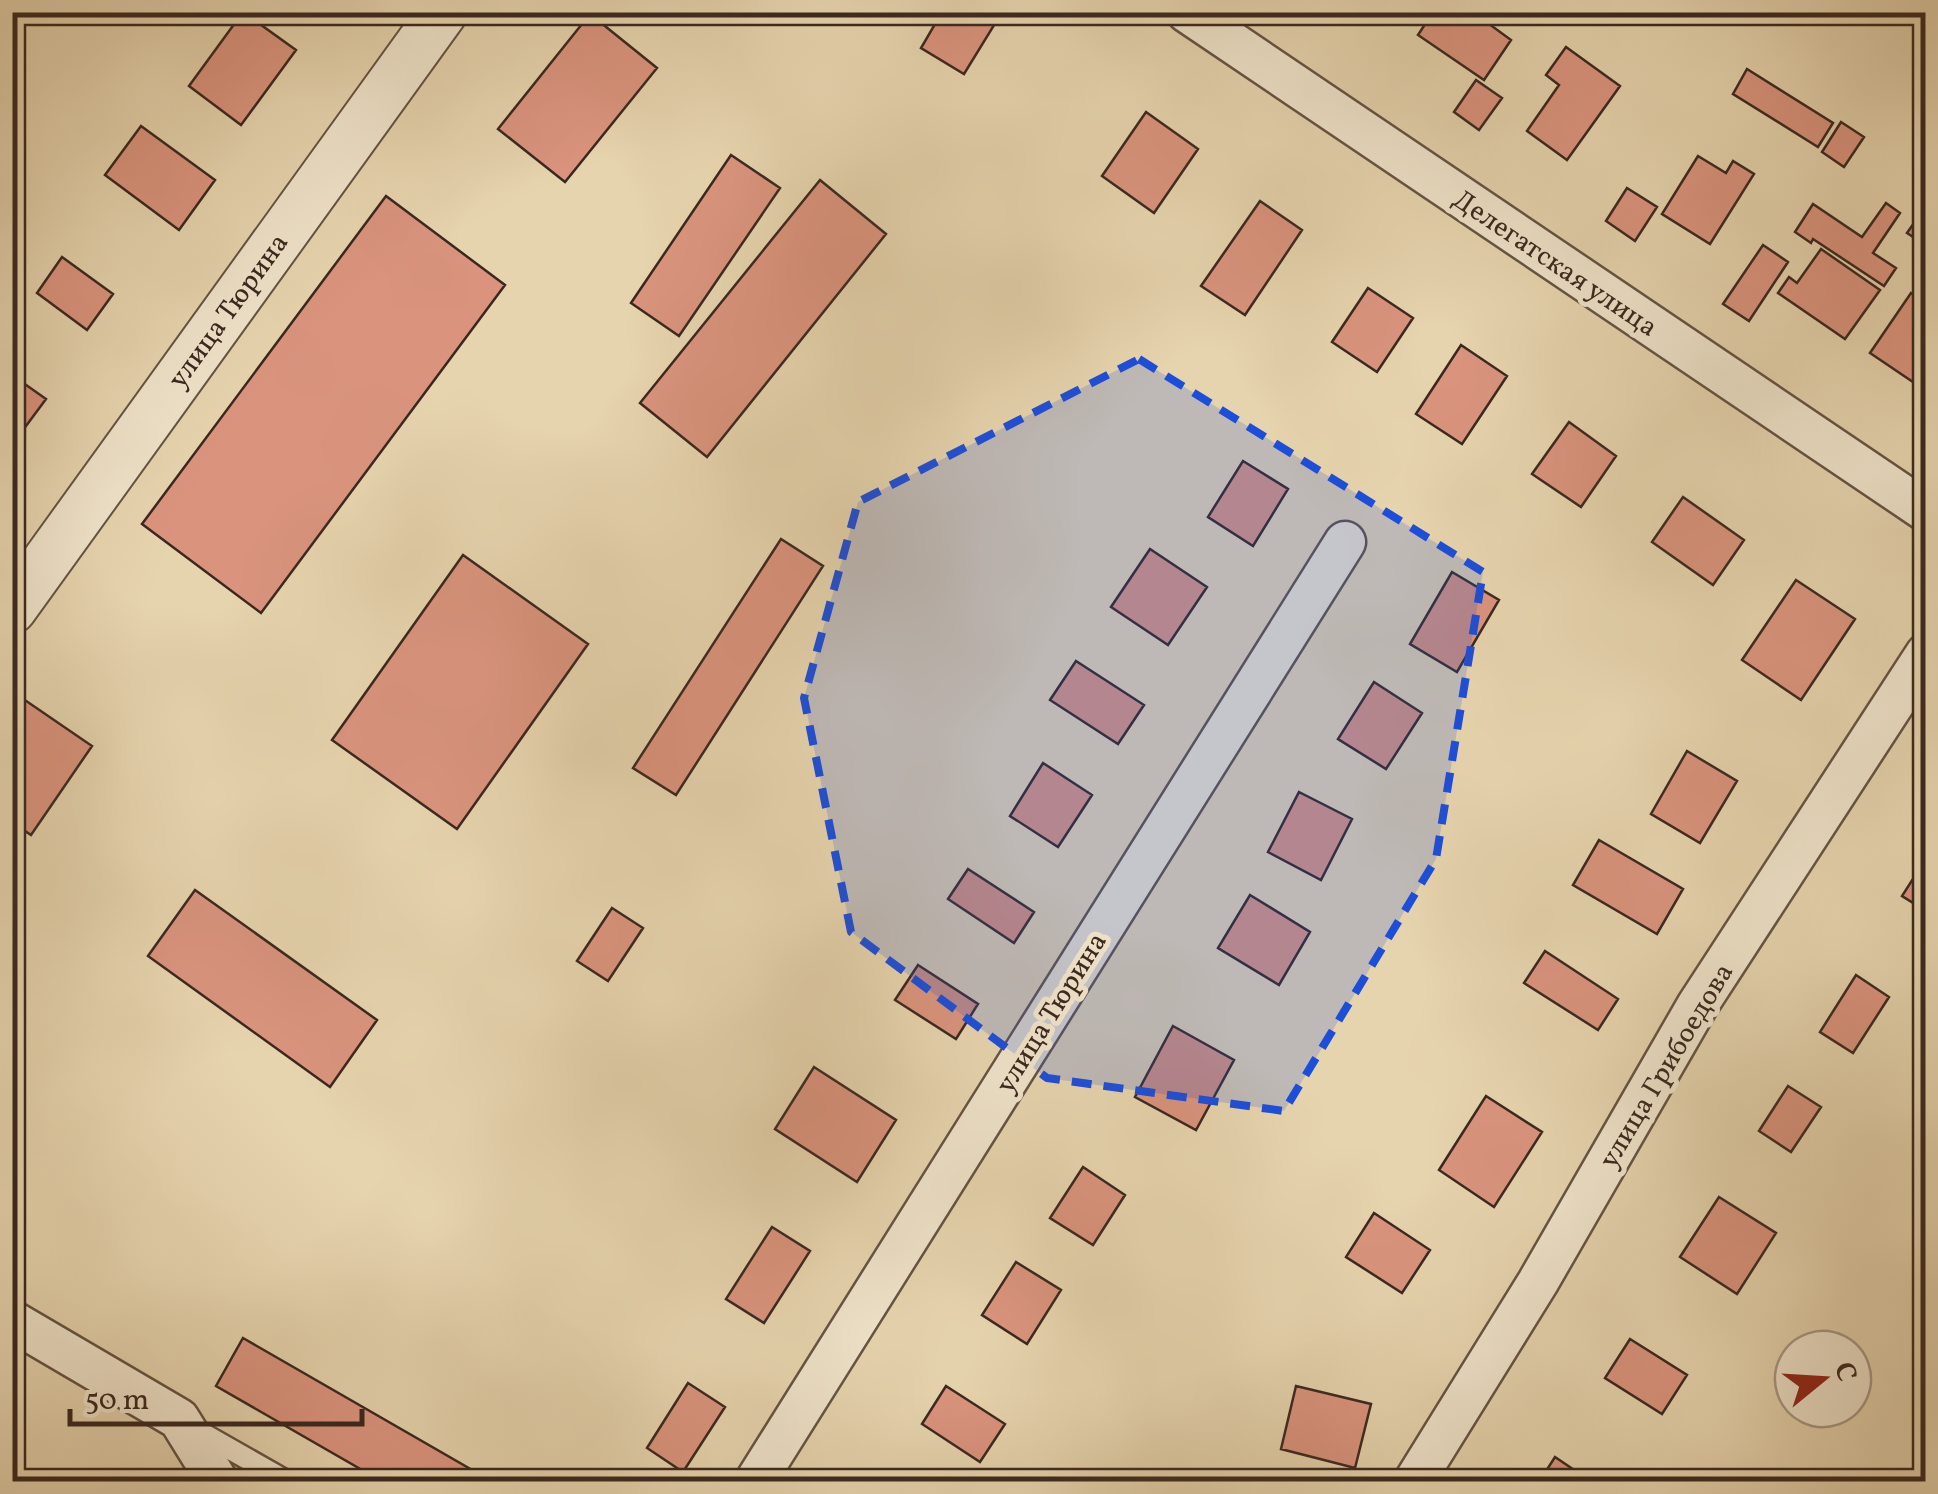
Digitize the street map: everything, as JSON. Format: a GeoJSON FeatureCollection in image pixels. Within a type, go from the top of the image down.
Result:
{"type":"FeatureCollection","features":[{"type":"Feature","properties":{"kind":"street","name":"улица Тюрина"},"geometry":{"type":"LineString","coordinates":[[12,609],[442,12]]}},
{"type":"Feature","properties":{"kind":"street","name":"Делегатская улица"},"geometry":{"type":"LineString","coordinates":[[1187,12],[1926,511]]}},
{"type":"Feature","properties":{"kind":"street","name":"улица Тюрина"},"geometry":{"type":"LineString","coordinates":[[754,1482],[1344,542]]}},
{"type":"Feature","properties":{"kind":"street","name":"улица Грибоедова"},"geometry":{"type":"LineString","coordinates":[[1414,1482],[1538,1282],[1697,1006],[1926,654]]}},
{"type":"Feature","properties":{"kind":"street"},"geometry":{"type":"LineString","coordinates":[[12,1321],[179,1420],[218,1482]]}},
{"type":"Feature","properties":{"kind":"lane"},"geometry":{"type":"LineString","coordinates":[[179,1420],[288,1482]]}},
{"type":"Feature","properties":{"kind":"highlighted area"},"geometry":{"type":"Polygon","coordinates":[[[1139,359],[1483,572],[1436,859],[1284,1111],[1047,1078],[851,932],[804,698],[858,502],[1139,359]]]}},
{"type":"Feature","properties":{"kind":"building"},"geometry":{"type":"Polygon","coordinates":[[[243,12],[296,50],[241,125],[189,86],[243,12]]]}},
{"type":"Feature","properties":{"kind":"building"},"geometry":{"type":"Polygon","coordinates":[[[942,12],[980,12],[996,22],[964,74],[921,48],[942,12]]]}},
{"type":"Feature","properties":{"kind":"building"},"geometry":{"type":"Polygon","coordinates":[[[1433,12],[1491,12],[1485,21],[1511,40],[1484,80],[1418,35],[1433,12]]]}},
{"type":"Feature","properties":{"kind":"building"},"geometry":{"type":"Polygon","coordinates":[[[590,14],[657,68],[565,182],[498,129],[590,14]]]}},
{"type":"Feature","properties":{"kind":"building"},"geometry":{"type":"Polygon","coordinates":[[[1566,47],[1620,86],[1567,160],[1527,131],[1559,85],[1546,75],[1566,47]]]}},
{"type":"Feature","properties":{"kind":"building"},"geometry":{"type":"Polygon","coordinates":[[[1747,69],[1833,123],[1818,147],[1733,94],[1747,69]]]}},
{"type":"Feature","properties":{"kind":"building"},"geometry":{"type":"Polygon","coordinates":[[[1476,80],[1502,98],[1479,130],[1454,112],[1476,80]]]}},
{"type":"Feature","properties":{"kind":"building"},"geometry":{"type":"Polygon","coordinates":[[[1146,112],[1198,149],[1154,213],[1102,176],[1146,112]]]}},
{"type":"Feature","properties":{"kind":"building"},"geometry":{"type":"Polygon","coordinates":[[[1841,122],[1864,137],[1844,167],[1822,152],[1841,122]]]}},
{"type":"Feature","properties":{"kind":"building"},"geometry":{"type":"Polygon","coordinates":[[[141,126],[215,180],[179,230],[105,175],[141,126]]]}},
{"type":"Feature","properties":{"kind":"building"},"geometry":{"type":"Polygon","coordinates":[[[731,155],[780,188],[679,336],[631,303],[731,155]]]}},
{"type":"Feature","properties":{"kind":"building"},"geometry":{"type":"Polygon","coordinates":[[[1698,156],[1726,173],[1733,161],[1754,174],[1710,244],[1662,214],[1698,156]]]}},
{"type":"Feature","properties":{"kind":"building"},"geometry":{"type":"Polygon","coordinates":[[[820,180],[886,234],[707,457],[640,403],[820,180]]]}},
{"type":"Feature","properties":{"kind":"building"},"geometry":{"type":"Polygon","coordinates":[[[1627,188],[1657,207],[1635,241],[1606,221],[1627,188]]]}},
{"type":"Feature","properties":{"kind":"building"},"geometry":{"type":"Polygon","coordinates":[[[386,196],[505,285],[261,613],[142,524],[386,196]]]}},
{"type":"Feature","properties":{"kind":"building"},"geometry":{"type":"Polygon","coordinates":[[[1260,201],[1302,230],[1245,315],[1201,286],[1260,201]]]}},
{"type":"Feature","properties":{"kind":"building"},"geometry":{"type":"Polygon","coordinates":[[[1886,203],[1900,213],[1873,253],[1896,268],[1884,286],[1813,239],[1811,243],[1795,232],[1813,204],[1862,237],[1886,203]]]}},
{"type":"Feature","properties":{"kind":"building"},"geometry":{"type":"Polygon","coordinates":[[[1926,206],[1926,244],[1925,245],[1907,233],[1926,206]]]}},
{"type":"Feature","properties":{"kind":"building"},"geometry":{"type":"Polygon","coordinates":[[[1763,245],[1788,262],[1749,321],[1723,304],[1763,245]]]}},
{"type":"Feature","properties":{"kind":"building"},"geometry":{"type":"Polygon","coordinates":[[[1821,249],[1880,290],[1845,339],[1778,293],[1789,277],[1797,283],[1821,249]]]}},
{"type":"Feature","properties":{"kind":"building"},"geometry":{"type":"Polygon","coordinates":[[[62,257],[113,294],[87,330],[37,293],[62,257]]]}},
{"type":"Feature","properties":{"kind":"building"},"geometry":{"type":"Polygon","coordinates":[[[1368,288],[1413,318],[1377,372],[1332,342],[1368,288]]]}},
{"type":"Feature","properties":{"kind":"building"},"geometry":{"type":"Polygon","coordinates":[[[1911,293],[1926,303],[1926,364],[1913,382],[1870,353],[1911,293]]]}},
{"type":"Feature","properties":{"kind":"building"},"geometry":{"type":"Polygon","coordinates":[[[1461,345],[1507,376],[1462,444],[1416,414],[1461,345]]]}},
{"type":"Feature","properties":{"kind":"building"},"geometry":{"type":"Polygon","coordinates":[[[12,375],[46,399],[23,430],[12,423],[12,375]]]}},
{"type":"Feature","properties":{"kind":"building"},"geometry":{"type":"Polygon","coordinates":[[[1569,422],[1616,456],[1581,507],[1532,474],[1569,422]]]}},
{"type":"Feature","properties":{"kind":"building"},"geometry":{"type":"Polygon","coordinates":[[[1243,461],[1288,489],[1253,546],[1208,517],[1243,461]]]}},
{"type":"Feature","properties":{"kind":"building"},"geometry":{"type":"Polygon","coordinates":[[[1683,497],[1744,540],[1713,585],[1652,542],[1683,497]]]}},
{"type":"Feature","properties":{"kind":"building"},"geometry":{"type":"Polygon","coordinates":[[[781,539],[823,566],[676,795],[633,768],[781,539]]]}},
{"type":"Feature","properties":{"kind":"building"},"geometry":{"type":"Polygon","coordinates":[[[1150,549],[1207,587],[1168,645],[1111,607],[1150,549]]]}},
{"type":"Feature","properties":{"kind":"building"},"geometry":{"type":"Polygon","coordinates":[[[463,555],[588,644],[457,829],[332,740],[463,555]]]}},
{"type":"Feature","properties":{"kind":"building"},"geometry":{"type":"Polygon","coordinates":[[[1452,572],[1499,600],[1457,672],[1410,644],[1452,572]]]}},
{"type":"Feature","properties":{"kind":"building"},"geometry":{"type":"Polygon","coordinates":[[[1796,580],[1855,619],[1801,700],[1742,660],[1796,580]]]}},
{"type":"Feature","properties":{"kind":"building"},"geometry":{"type":"Polygon","coordinates":[[[1076,661],[1144,705],[1118,744],[1050,700],[1076,661]]]}},
{"type":"Feature","properties":{"kind":"building"},"geometry":{"type":"Polygon","coordinates":[[[1374,682],[1422,713],[1386,769],[1338,739],[1374,682]]]}},
{"type":"Feature","properties":{"kind":"building"},"geometry":{"type":"Polygon","coordinates":[[[16,694],[92,746],[31,835],[12,822],[12,698],[16,694]]]}},
{"type":"Feature","properties":{"kind":"building"},"geometry":{"type":"Polygon","coordinates":[[[1687,751],[1737,781],[1700,843],[1651,814],[1687,751]]]}},
{"type":"Feature","properties":{"kind":"building"},"geometry":{"type":"Polygon","coordinates":[[[1043,763],[1092,795],[1058,847],[1010,816],[1043,763]]]}},
{"type":"Feature","properties":{"kind":"building"},"geometry":{"type":"Polygon","coordinates":[[[1299,792],[1352,819],[1321,880],[1268,852],[1299,792]]]}},
{"type":"Feature","properties":{"kind":"building"},"geometry":{"type":"Polygon","coordinates":[[[1599,840],[1683,889],[1657,934],[1573,885],[1599,840]]]}},
{"type":"Feature","properties":{"kind":"building"},"geometry":{"type":"Polygon","coordinates":[[[1926,861],[1926,911],[1902,896],[1926,861]]]}},
{"type":"Feature","properties":{"kind":"building"},"geometry":{"type":"Polygon","coordinates":[[[968,869],[1034,912],[1014,943],[948,899],[968,869]]]}},
{"type":"Feature","properties":{"kind":"building"},"geometry":{"type":"Polygon","coordinates":[[[195,890],[377,1020],[330,1087],[148,956],[195,890]]]}},
{"type":"Feature","properties":{"kind":"building"},"geometry":{"type":"Polygon","coordinates":[[[1250,895],[1310,932],[1279,985],[1218,948],[1250,895]]]}},
{"type":"Feature","properties":{"kind":"building"},"geometry":{"type":"Polygon","coordinates":[[[612,908],[643,928],[608,981],[577,961],[612,908]]]}},
{"type":"Feature","properties":{"kind":"building"},"geometry":{"type":"Polygon","coordinates":[[[1545,951],[1618,999],[1598,1030],[1524,983],[1545,951]]]}},
{"type":"Feature","properties":{"kind":"building"},"geometry":{"type":"Polygon","coordinates":[[[918,965],[978,1004],[956,1039],[895,1000],[918,965]]]}},
{"type":"Feature","properties":{"kind":"building"},"geometry":{"type":"Polygon","coordinates":[[[1856,975],[1889,997],[1853,1053],[1820,1032],[1856,975]]]}},
{"type":"Feature","properties":{"kind":"building"},"geometry":{"type":"Polygon","coordinates":[[[1173,1026],[1234,1060],[1196,1130],[1135,1097],[1173,1026]]]}},
{"type":"Feature","properties":{"kind":"building"},"geometry":{"type":"Polygon","coordinates":[[[814,1067],[896,1120],[857,1182],[775,1129],[814,1067]]]}},
{"type":"Feature","properties":{"kind":"building"},"geometry":{"type":"Polygon","coordinates":[[[1788,1086],[1821,1107],[1791,1152],[1759,1131],[1788,1086]]]}},
{"type":"Feature","properties":{"kind":"building"},"geometry":{"type":"Polygon","coordinates":[[[1486,1096],[1542,1132],[1494,1207],[1439,1170],[1486,1096]]]}},
{"type":"Feature","properties":{"kind":"building"},"geometry":{"type":"Polygon","coordinates":[[[1083,1167],[1125,1195],[1093,1245],[1050,1218],[1083,1167]]]}},
{"type":"Feature","properties":{"kind":"building"},"geometry":{"type":"Polygon","coordinates":[[[1719,1197],[1776,1233],[1737,1294],[1680,1257],[1719,1197]]]}},
{"type":"Feature","properties":{"kind":"building"},"geometry":{"type":"Polygon","coordinates":[[[1374,1213],[1430,1250],[1402,1293],[1346,1257],[1374,1213]]]}},
{"type":"Feature","properties":{"kind":"building"},"geometry":{"type":"Polygon","coordinates":[[[772,1227],[810,1251],[764,1323],[726,1299],[772,1227]]]}},
{"type":"Feature","properties":{"kind":"building"},"geometry":{"type":"Polygon","coordinates":[[[1016,1262],[1061,1290],[1027,1344],[982,1315],[1016,1262]]]}},
{"type":"Feature","properties":{"kind":"building"},"geometry":{"type":"Polygon","coordinates":[[[243,1338],[493,1482],[383,1482],[216,1386],[243,1338]]]}},
{"type":"Feature","properties":{"kind":"building"},"geometry":{"type":"Polygon","coordinates":[[[1630,1339],[1687,1375],[1662,1414],[1605,1378],[1630,1339]]]}},
{"type":"Feature","properties":{"kind":"building"},"geometry":{"type":"Polygon","coordinates":[[[688,1383],[725,1407],[683,1472],[647,1448],[688,1383]]]}},
{"type":"Feature","properties":{"kind":"building"},"geometry":{"type":"Polygon","coordinates":[[[946,1386],[1005,1424],[980,1462],[922,1424],[946,1386]]]}},
{"type":"Feature","properties":{"kind":"building"},"geometry":{"type":"Polygon","coordinates":[[[1296,1386],[1371,1404],[1355,1468],[1281,1449],[1296,1386]]]}},
{"type":"Feature","properties":{"kind":"building"},"geometry":{"type":"Polygon","coordinates":[[[1555,1457],[1592,1482],[1539,1482],[1555,1457]]]}}]}
